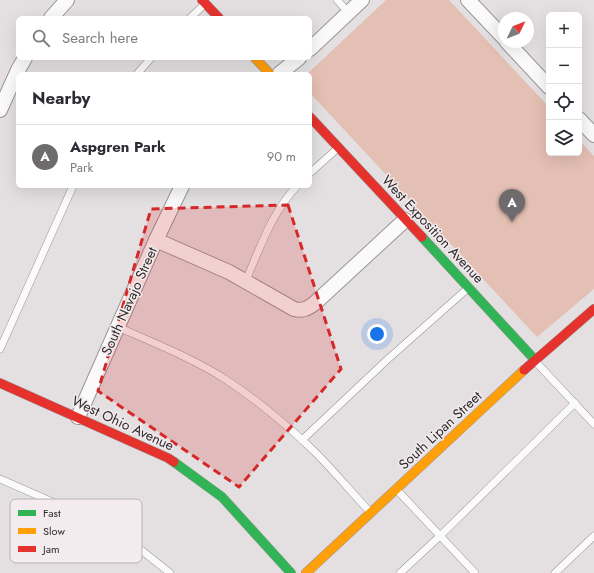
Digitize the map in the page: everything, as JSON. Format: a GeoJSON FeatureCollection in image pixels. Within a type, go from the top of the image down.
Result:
{"type":"FeatureCollection","features":[{"type":"Feature","properties":{"kind":"street"},"geometry":{"type":"LineString","coordinates":[[53,16],[67,0]]}},
{"type":"Feature","properties":{"kind":"street"},"geometry":{"type":"LineString","coordinates":[[312,47],[362,0]]}},
{"type":"Feature","properties":{"kind":"street"},"geometry":{"type":"LineString","coordinates":[[468,0],[498,32]]}},
{"type":"Feature","properties":{"kind":"street"},"geometry":{"type":"LineString","coordinates":[[204,2],[216,16]]}},
{"type":"Feature","properties":{"kind":"street"},"geometry":{"type":"LineString","coordinates":[[513,48],[546,84]]}},
{"type":"Feature","properties":{"kind":"street"},"geometry":{"type":"LineString","coordinates":[[18,72],[24,60]]}},
{"type":"Feature","properties":{"kind":"street"},"geometry":{"type":"LineString","coordinates":[[258,60],[268,72]]}},
{"type":"Feature","properties":{"kind":"street"},"geometry":{"type":"LineString","coordinates":[[282,72],[296,60]]}},
{"type":"Feature","properties":{"kind":"street"},"geometry":{"type":"LineString","coordinates":[[0,110],[16,77]]}},
{"type":"Feature","properties":{"kind":"street","name":"West Exposition Avenue"},"geometry":{"type":"LineString","coordinates":[[312,119],[535,360]]}},
{"type":"Feature","properties":{"kind":"street"},"geometry":{"type":"LineString","coordinates":[[580,120],[594,135]]}},
{"type":"Feature","properties":{"kind":"street","name":"South Navajo Street"},"geometry":{"type":"LineString","coordinates":[[78,417],[156,240],[181,188]]}},
{"type":"Feature","properties":{"kind":"street"},"geometry":{"type":"LineString","coordinates":[[156,240],[230,272],[294,309],[302,310],[306,309],[405,220]]}},
{"type":"Feature","properties":{"kind":"street","name":"South Lipan Street"},"geometry":{"type":"LineString","coordinates":[[306,573],[535,360],[594,309]]}},
{"type":"Feature","properties":{"kind":"street","name":"West Ohio Avenue"},"geometry":{"type":"LineString","coordinates":[[0,383],[168,458],[222,497],[291,573]]}},
{"type":"Feature","properties":{"kind":"lane"},"geometry":{"type":"LineString","coordinates":[[337,0],[349,13]]}},
{"type":"Feature","properties":{"kind":"lane"},"geometry":{"type":"LineString","coordinates":[[192,16],[204,2]]}},
{"type":"Feature","properties":{"kind":"lane"},"geometry":{"type":"LineString","coordinates":[[139,72],[149,60]]}},
{"type":"Feature","properties":{"kind":"lane"},"geometry":{"type":"LineString","coordinates":[[312,171],[338,147]]}},
{"type":"Feature","properties":{"kind":"lane"},"geometry":{"type":"LineString","coordinates":[[0,349],[73,188]]}},
{"type":"Feature","properties":{"kind":"lane"},"geometry":{"type":"LineString","coordinates":[[246,280],[268,228],[282,205],[295,188]]}},
{"type":"Feature","properties":{"kind":"lane"},"geometry":{"type":"LineString","coordinates":[[302,440],[388,359],[468,288]]}},
{"type":"Feature","properties":{"kind":"lane"},"geometry":{"type":"LineString","coordinates":[[118,327],[190,359],[224,378],[259,403],[316,453],[370,513]]}},
{"type":"Feature","properties":{"kind":"lane"},"geometry":{"type":"LineString","coordinates":[[535,360],[594,424]]}},
{"type":"Feature","properties":{"kind":"lane"},"geometry":{"type":"LineString","coordinates":[[400,573],[440,536],[575,403]]}},
{"type":"Feature","properties":{"kind":"lane"},"geometry":{"type":"LineString","coordinates":[[0,479],[46,499]]}},
{"type":"Feature","properties":{"kind":"lane"},"geometry":{"type":"LineString","coordinates":[[396,489],[475,573]]}},
{"type":"Feature","properties":{"kind":"lane"},"geometry":{"type":"LineString","coordinates":[[555,573],[594,536]]}},
{"type":"Feature","properties":{"kind":"lane"},"geometry":{"type":"LineString","coordinates":[[142,551],[170,573]]}},
{"type":"Feature","properties":{"kind":"highlighted area"},"geometry":{"type":"Polygon","coordinates":[[[288,205],[341,369],[239,487],[98,391],[151,209],[288,205]]]}},
{"type":"Feature","properties":{"kind":"shaded area"},"geometry":{"type":"Polygon","coordinates":[[[386,0],[449,0],[546,104],[546,156],[582,156],[582,143],[594,156],[594,289],[537,337],[312,95],[312,72],[309,72],[386,0]]]}},
{"type":"Feature","properties":{"kind":"traffic: fast"},"geometry":{"type":"LineString","coordinates":[[422,237],[535,360]]}},
{"type":"Feature","properties":{"kind":"traffic: fast"},"geometry":{"type":"LineString","coordinates":[[174,462],[222,497],[291,573]]}},
{"type":"Feature","properties":{"kind":"traffic: slow"},"geometry":{"type":"LineString","coordinates":[[257,60],[268,72]]}},
{"type":"Feature","properties":{"kind":"traffic: slow"},"geometry":{"type":"LineString","coordinates":[[306,573],[524,370]]}},
{"type":"Feature","properties":{"kind":"traffic: jam"},"geometry":{"type":"LineString","coordinates":[[202,0],[217,16]]}},
{"type":"Feature","properties":{"kind":"traffic: jam"},"geometry":{"type":"LineString","coordinates":[[312,119],[422,237]]}},
{"type":"Feature","properties":{"kind":"traffic: jam"},"geometry":{"type":"LineString","coordinates":[[524,370],[594,309]]}},
{"type":"Feature","properties":{"kind":"traffic: jam"},"geometry":{"type":"LineString","coordinates":[[0,383],[174,462]]}},
{"type":"Feature","properties":{"kind":"place","name":"Aspgren Park"},"geometry":{"type":"Point","coordinates":[512,222]}}]}
